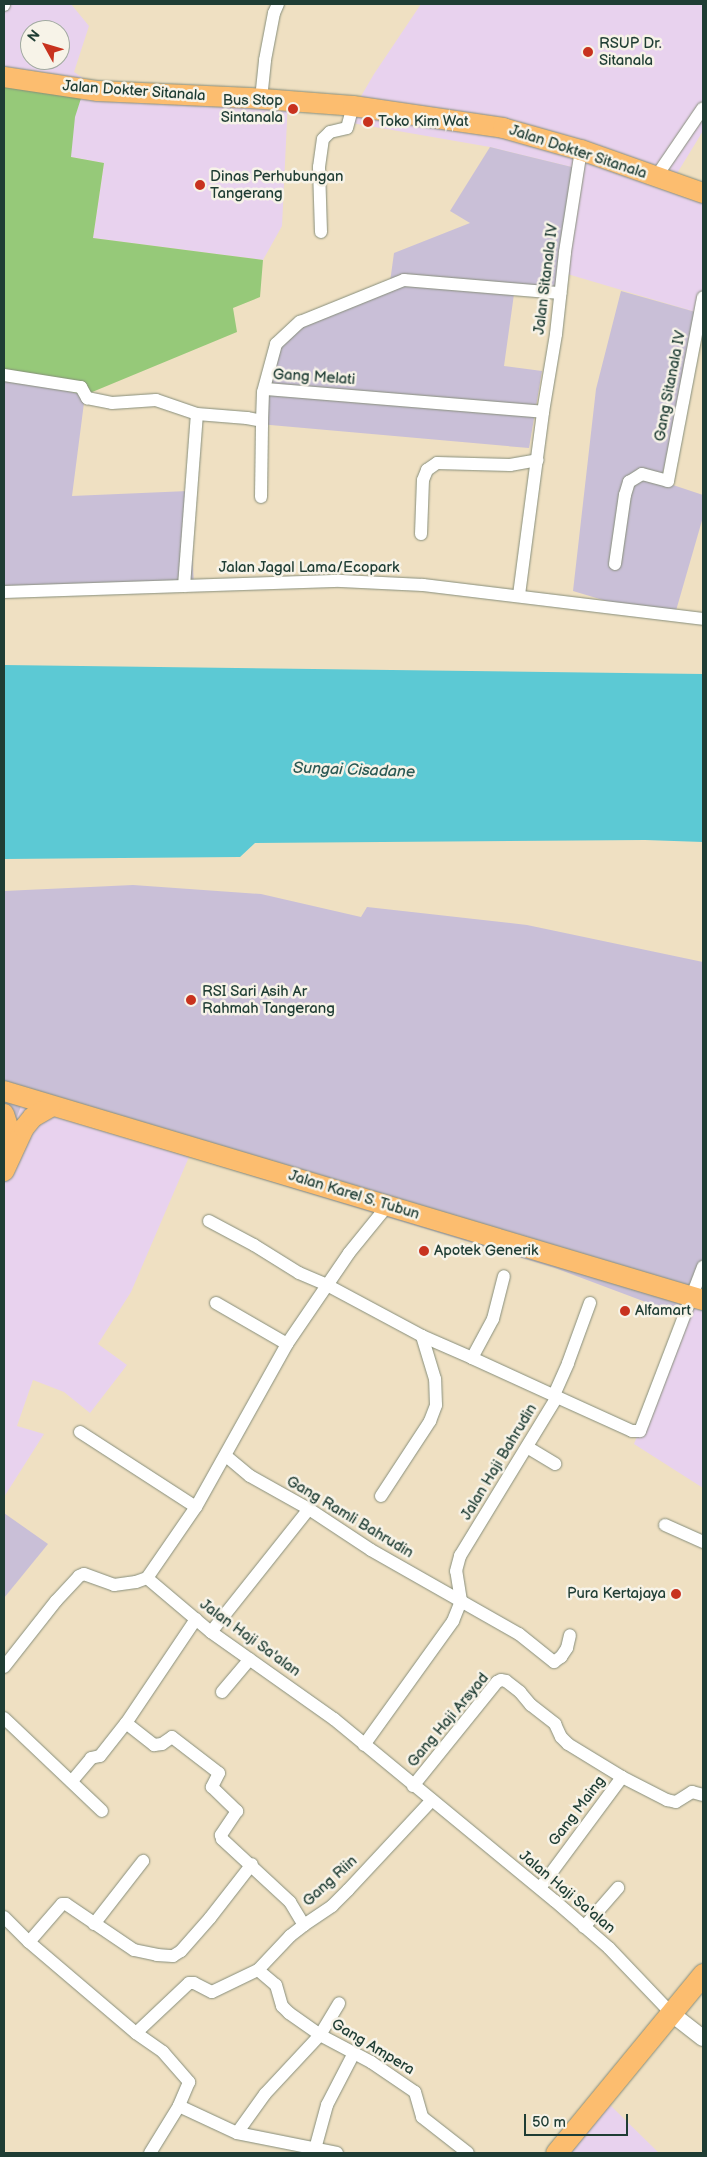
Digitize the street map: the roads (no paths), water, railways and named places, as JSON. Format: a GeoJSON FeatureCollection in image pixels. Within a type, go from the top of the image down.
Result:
{"type":"FeatureCollection","features":[{"type":"Feature","properties":{"kind":"highway"},"geometry":{"type":"LineString","coordinates":[[556,2153],[703,1974]]}},
{"type":"Feature","properties":{"kind":"main road","name":"Jalan Dokter Sitanala"},"geometry":{"type":"LineString","coordinates":[[4,77],[98,91],[261,99],[353,106],[503,128],[581,150],[661,169],[703,193]]}},
{"type":"Feature","properties":{"kind":"main road","name":"Jalan Karel S. Tubun"},"geometry":{"type":"LineString","coordinates":[[4,1091],[50,1107],[146,1132],[697,1298]]}},
{"type":"Feature","properties":{"kind":"main road"},"geometry":{"type":"LineString","coordinates":[[7,1163],[24,1128],[33,1117],[50,1107]]}},
{"type":"Feature","properties":{"kind":"main road"},"geometry":{"type":"LineString","coordinates":[[4,1114],[8,1129],[7,1163]]}},
{"type":"Feature","properties":{"kind":"street"},"geometry":{"type":"LineString","coordinates":[[261,99],[267,50],[274,13],[278,4]]}},
{"type":"Feature","properties":{"kind":"street"},"geometry":{"type":"LineString","coordinates":[[321,232],[319,167],[323,139],[330,132],[343,131],[347,128],[353,106]]}},
{"type":"Feature","properties":{"kind":"street"},"geometry":{"type":"LineString","coordinates":[[661,169],[703,108]]}},
{"type":"Feature","properties":{"kind":"street","name":"Jalan Sitanala IV"},"geometry":{"type":"LineString","coordinates":[[519,595],[581,150]]}},
{"type":"Feature","properties":{"kind":"street"},"geometry":{"type":"LineString","coordinates":[[266,389],[276,344],[300,322],[404,280],[560,293]]}},
{"type":"Feature","properties":{"kind":"street","name":"Gang Sitanala IV"},"geometry":{"type":"LineString","coordinates":[[615,564],[625,495],[629,482],[642,474],[668,481],[703,297]]}},
{"type":"Feature","properties":{"kind":"street"},"geometry":{"type":"LineString","coordinates":[[4,375],[81,387],[89,399],[112,403],[156,400],[197,414],[262,421]]}},
{"type":"Feature","properties":{"kind":"street","name":"Gang Melati"},"geometry":{"type":"LineString","coordinates":[[261,497],[262,421],[264,392],[266,389],[543,412]]}},
{"type":"Feature","properties":{"kind":"street"},"geometry":{"type":"LineString","coordinates":[[184,586],[197,414]]}},
{"type":"Feature","properties":{"kind":"street"},"geometry":{"type":"LineString","coordinates":[[421,534],[423,480],[427,470],[437,463],[510,465],[538,460]]}},
{"type":"Feature","properties":{"kind":"street","name":"Jalan Jagal Lama/Ecopark"},"geometry":{"type":"LineString","coordinates":[[4,592],[341,581],[423,584],[703,619]]}},
{"type":"Feature","properties":{"kind":"street"},"geometry":{"type":"LineString","coordinates":[[4,1667],[56,1601],[79,1576],[84,1574],[114,1585],[147,1578],[196,1507],[288,1344],[349,1252],[388,1205]]}},
{"type":"Feature","properties":{"kind":"street"},"geometry":{"type":"LineString","coordinates":[[209,1221],[254,1245],[299,1273],[328,1285],[422,1336],[555,1396],[590,1303]]}},
{"type":"Feature","properties":{"kind":"street"},"geometry":{"type":"LineString","coordinates":[[697,1298],[703,1267]]}},
{"type":"Feature","properties":{"kind":"street"},"geometry":{"type":"LineString","coordinates":[[472,1358],[493,1319],[504,1276]]}},
{"type":"Feature","properties":{"kind":"street","name":"Jalan Haji Bahrudin"},"geometry":{"type":"LineString","coordinates":[[461,1600],[456,1571],[460,1556],[527,1447],[555,1396],[632,1431],[640,1431],[697,1298]]}},
{"type":"Feature","properties":{"kind":"street"},"geometry":{"type":"LineString","coordinates":[[216,1303],[288,1344]]}},
{"type":"Feature","properties":{"kind":"street"},"geometry":{"type":"LineString","coordinates":[[381,1496],[430,1421],[436,1405],[435,1379],[422,1336]]}},
{"type":"Feature","properties":{"kind":"street"},"geometry":{"type":"LineString","coordinates":[[80,1432],[196,1507]]}},
{"type":"Feature","properties":{"kind":"street"},"geometry":{"type":"LineString","coordinates":[[527,1447],[554,1464]]}},
{"type":"Feature","properties":{"kind":"street","name":"Gang Ramli Bahrudin"},"geometry":{"type":"LineString","coordinates":[[226,1456],[250,1476],[309,1509],[371,1550],[519,1634],[554,1662],[561,1657],[567,1648],[570,1635]]}},
{"type":"Feature","properties":{"kind":"street"},"geometry":{"type":"LineString","coordinates":[[212,1632],[309,1509]]}},
{"type":"Feature","properties":{"kind":"street"},"geometry":{"type":"LineString","coordinates":[[665,1525],[703,1542]]}},
{"type":"Feature","properties":{"kind":"street","name":"Jalan Haji Sa'alan"},"geometry":{"type":"LineString","coordinates":[[147,1578],[212,1632],[334,1719],[413,1786],[540,1888],[609,1948],[672,2014]]}},
{"type":"Feature","properties":{"kind":"street"},"geometry":{"type":"LineString","coordinates":[[364,1745],[453,1621],[461,1600]]}},
{"type":"Feature","properties":{"kind":"street"},"geometry":{"type":"LineString","coordinates":[[72,1781],[91,1758],[100,1756],[126,1723],[196,1619]]}},
{"type":"Feature","properties":{"kind":"street"},"geometry":{"type":"LineString","coordinates":[[222,1692],[250,1659]]}},
{"type":"Feature","properties":{"kind":"street","name":"Gang Haji Arsyad"},"geometry":{"type":"LineString","coordinates":[[413,1786],[497,1682],[501,1680],[506,1681],[520,1692],[531,1705],[555,1724],[561,1737],[568,1744],[622,1777]]}},
{"type":"Feature","properties":{"kind":"street"},"geometry":{"type":"LineString","coordinates":[[4,1718],[102,1811]]}},
{"type":"Feature","properties":{"kind":"street","name":"Gang Riin"},"geometry":{"type":"LineString","coordinates":[[126,1723],[154,1745],[162,1744],[172,1737],[219,1773],[212,1787],[237,1811],[221,1837],[252,1864],[290,1902],[304,1926],[332,1906],[432,1800]]}},
{"type":"Feature","properties":{"kind":"street"},"geometry":{"type":"LineString","coordinates":[[622,1777],[667,1800],[676,1802],[692,1792],[703,1795]]}},
{"type":"Feature","properties":{"kind":"street","name":"Gang Maing"},"geometry":{"type":"LineString","coordinates":[[540,1888],[622,1777]]}},
{"type":"Feature","properties":{"kind":"street"},"geometry":{"type":"LineString","coordinates":[[94,1924],[143,1861]]}},
{"type":"Feature","properties":{"kind":"street"},"geometry":{"type":"LineString","coordinates":[[29,1942],[62,1904],[69,1905],[134,1950],[157,1956],[173,1956],[181,1951],[210,1918],[252,1864]]}},
{"type":"Feature","properties":{"kind":"street"},"geometry":{"type":"LineString","coordinates":[[584,1927],[618,1888]]}},
{"type":"Feature","properties":{"kind":"street"},"geometry":{"type":"LineString","coordinates":[[4,1918],[29,1942],[136,2033],[163,2052],[189,2082],[179,2106],[150,2153]]}},
{"type":"Feature","properties":{"kind":"street"},"geometry":{"type":"LineString","coordinates":[[136,2033],[189,1984],[194,1983],[212,1992],[258,1970],[290,1936],[304,1926]]}},
{"type":"Feature","properties":{"kind":"street","name":"Gang Ampera"},"geometry":{"type":"LineString","coordinates":[[258,1970],[276,1985],[282,2006],[320,2035],[354,2052],[415,2092],[422,2117],[468,2153]]}},
{"type":"Feature","properties":{"kind":"street"},"geometry":{"type":"LineString","coordinates":[[237,2133],[265,2094],[320,2035],[339,2003]]}},
{"type":"Feature","properties":{"kind":"street"},"geometry":{"type":"LineString","coordinates":[[672,2014],[703,2038]]}},
{"type":"Feature","properties":{"kind":"street"},"geometry":{"type":"LineString","coordinates":[[315,2149],[328,2105],[354,2052]]}},
{"type":"Feature","properties":{"kind":"street"},"geometry":{"type":"LineString","coordinates":[[179,2106],[237,2133],[337,2153]]}},
{"type":"Feature","properties":{"kind":"water","name":"Sungai Cisadane"},"geometry":{"type":"Polygon","coordinates":[[[4,665],[703,674],[703,842],[645,840],[255,843],[240,857],[4,859],[4,665]]]}},
{"type":"Feature","properties":{"kind":"place","name":"RSUP Dr. Sitanala"},"geometry":{"type":"Point","coordinates":[588,52]}},
{"type":"Feature","properties":{"kind":"place","name":"Bus Stop Sintanala"},"geometry":{"type":"Point","coordinates":[293,109]}},
{"type":"Feature","properties":{"kind":"place","name":"Toko Kim Wat"},"geometry":{"type":"Point","coordinates":[368,122]}},
{"type":"Feature","properties":{"kind":"place","name":"Dinas Perhubungan Tangerang"},"geometry":{"type":"Point","coordinates":[200,185]}},
{"type":"Feature","properties":{"kind":"place","name":"RSI Sari Asih Ar Rahmah Tangerang"},"geometry":{"type":"Point","coordinates":[191,1000]}},
{"type":"Feature","properties":{"kind":"place","name":"Apotek Generik"},"geometry":{"type":"Point","coordinates":[424,1251]}},
{"type":"Feature","properties":{"kind":"place","name":"Alfamart"},"geometry":{"type":"Point","coordinates":[625,1311]}},
{"type":"Feature","properties":{"kind":"place","name":"Pura Kertajaya"},"geometry":{"type":"Point","coordinates":[676,1594]}}]}
